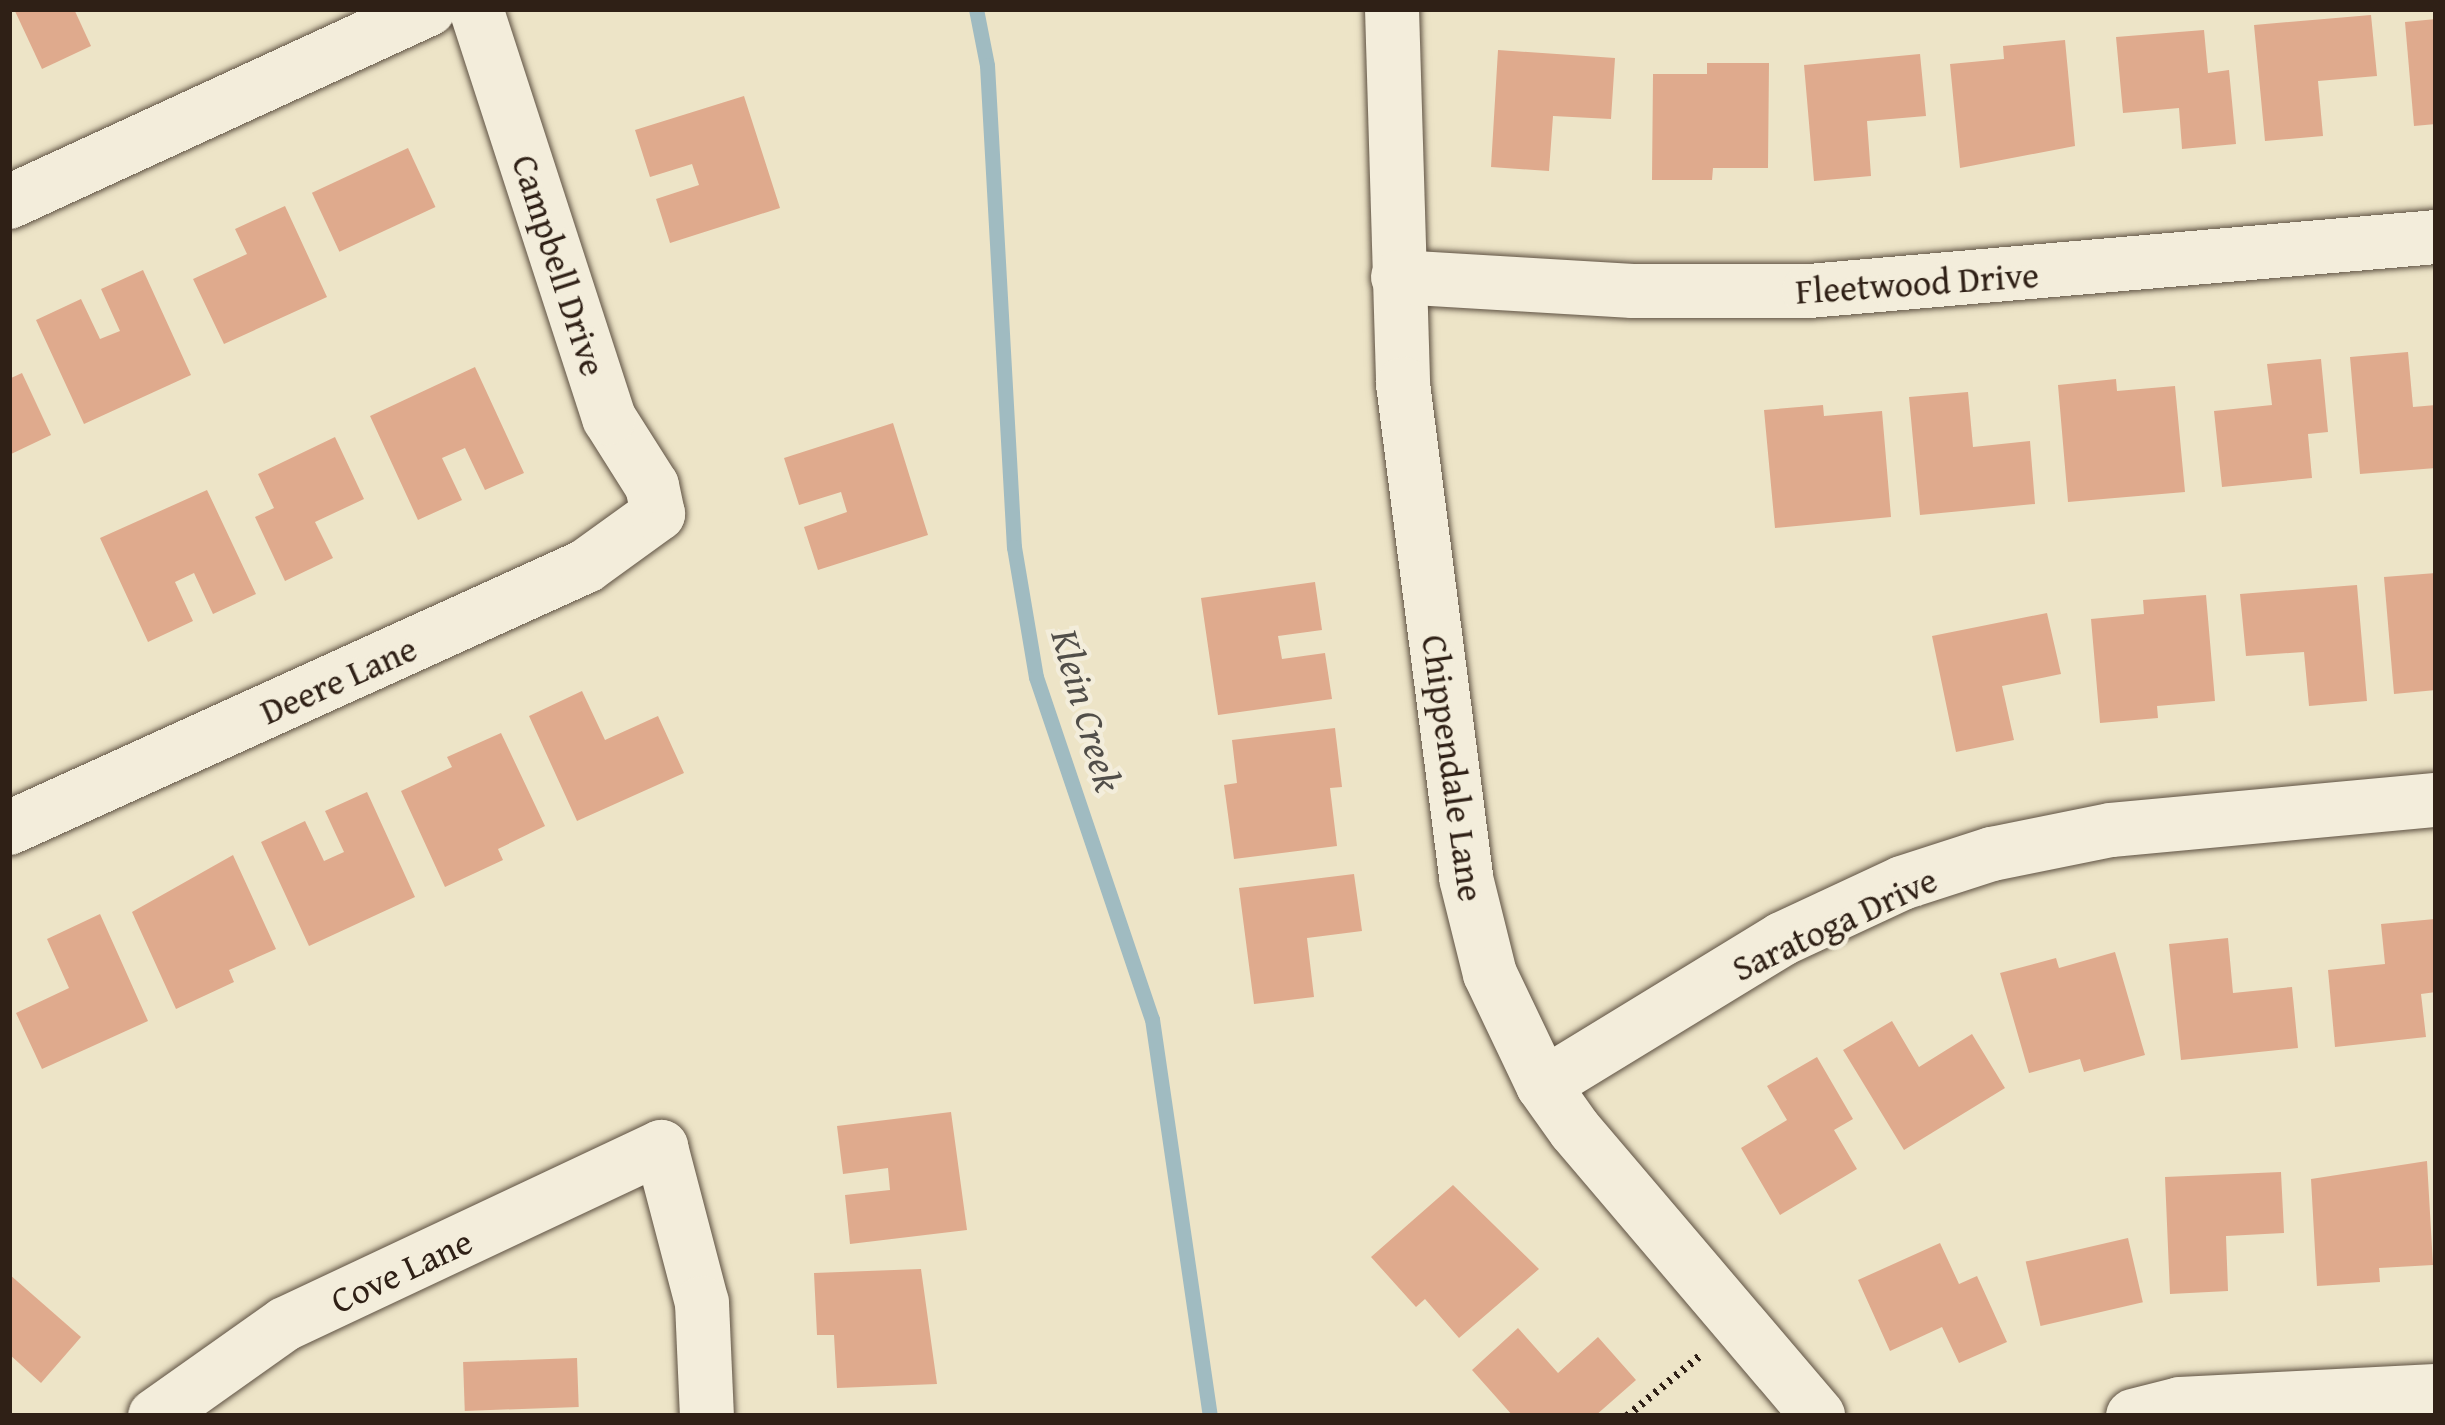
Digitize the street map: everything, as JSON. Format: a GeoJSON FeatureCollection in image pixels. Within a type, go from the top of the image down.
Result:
{"type":"FeatureCollection","features":[{"type":"Feature","properties":{"kind":"street"},"geometry":{"type":"LineString","coordinates":[[9,202],[429,9]]}},
{"type":"Feature","properties":{"kind":"street","name":"Campbell Drive"},"geometry":{"type":"LineString","coordinates":[[476,9],[609,418],[652,486],[658,514]]}},
{"type":"Feature","properties":{"kind":"street","name":"Chippendale Lane"},"geometry":{"type":"LineString","coordinates":[[1392,9],[1403,384],[1466,878],[1490,974],[1543,1085],[1818,1416]]}},
{"type":"Feature","properties":{"kind":"street","name":"Fleetwood Drive"},"geometry":{"type":"LineString","coordinates":[[1398,277],[1633,291],[1808,291],[2436,237]]}},
{"type":"Feature","properties":{"kind":"street","name":"Deere Lane"},"geometry":{"type":"LineString","coordinates":[[9,827],[586,566],[658,514]]}},
{"type":"Feature","properties":{"kind":"street","name":"Saratoga Drive"},"geometry":{"type":"LineString","coordinates":[[1543,1085],[1782,939],[1902,883],[1992,854],[2111,830],[2436,800]]}},
{"type":"Feature","properties":{"kind":"street","name":"Cove Lane"},"geometry":{"type":"LineString","coordinates":[[155,1416],[285,1324],[661,1147],[702,1303],[707,1416]]}},
{"type":"Feature","properties":{"kind":"street"},"geometry":{"type":"LineString","coordinates":[[2133,1416],[2180,1404],[2436,1391]]}},
{"type":"Feature","properties":{"kind":"path"},"geometry":{"type":"LineString","coordinates":[[1627,1416],[1739,1323]]}},
{"type":"Feature","properties":{"kind":"building"},"geometry":{"type":"Polygon","coordinates":[[[14,9],[74,9],[91,46],[42,69],[14,9]]]}},
{"type":"Feature","properties":{"kind":"building"},"geometry":{"type":"Polygon","coordinates":[[[2371,15],[2377,76],[2318,81],[2323,136],[2265,141],[2254,25],[2371,15]]]}},
{"type":"Feature","properties":{"kind":"building"},"geometry":{"type":"Polygon","coordinates":[[[2436,19],[2436,124],[2414,126],[2405,22],[2436,19]]]}},
{"type":"Feature","properties":{"kind":"building"},"geometry":{"type":"Polygon","coordinates":[[[2204,30],[2208,73],[2229,70],[2236,144],[2182,149],[2179,108],[2123,113],[2116,37],[2204,30]]]}},
{"type":"Feature","properties":{"kind":"building"},"geometry":{"type":"Polygon","coordinates":[[[2065,40],[2075,146],[1960,168],[1950,64],[2004,59],[2003,46],[2065,40]]]}},
{"type":"Feature","properties":{"kind":"building"},"geometry":{"type":"Polygon","coordinates":[[[1498,50],[1615,58],[1611,119],[1553,116],[1549,171],[1491,167],[1498,50]]]}},
{"type":"Feature","properties":{"kind":"building"},"geometry":{"type":"Polygon","coordinates":[[[1920,54],[1926,116],[1867,121],[1871,176],[1814,181],[1804,65],[1920,54]]]}},
{"type":"Feature","properties":{"kind":"building"},"geometry":{"type":"Polygon","coordinates":[[[1707,63],[1769,63],[1768,168],[1713,168],[1712,180],[1652,180],[1653,74],[1707,74],[1707,63]]]}},
{"type":"Feature","properties":{"kind":"building"},"geometry":{"type":"Polygon","coordinates":[[[744,96],[780,208],[670,243],[656,199],[699,185],[692,164],[650,177],[635,130],[744,96]]]}},
{"type":"Feature","properties":{"kind":"building"},"geometry":{"type":"Polygon","coordinates":[[[408,148],[435,207],[339,252],[312,193],[408,148]]]}},
{"type":"Feature","properties":{"kind":"building"},"geometry":{"type":"Polygon","coordinates":[[[285,206],[327,297],[224,344],[193,279],[247,254],[235,229],[285,206]]]}},
{"type":"Feature","properties":{"kind":"building"},"geometry":{"type":"Polygon","coordinates":[[[143,270],[191,375],[84,424],[36,320],[81,299],[100,339],[120,331],[101,289],[143,270]]]}},
{"type":"Feature","properties":{"kind":"building"},"geometry":{"type":"Polygon","coordinates":[[[2408,352],[2413,407],[2436,405],[2436,468],[2360,474],[2350,357],[2408,352]]]}},
{"type":"Feature","properties":{"kind":"building"},"geometry":{"type":"Polygon","coordinates":[[[2321,359],[2328,432],[2308,434],[2312,478],[2222,487],[2214,411],[2272,405],[2267,364],[2321,359]]]}},
{"type":"Feature","properties":{"kind":"building"},"geometry":{"type":"Polygon","coordinates":[[[475,367],[524,473],[485,490],[465,448],[442,458],[462,500],[418,520],[370,416],[475,367]]]}},
{"type":"Feature","properties":{"kind":"building"},"geometry":{"type":"Polygon","coordinates":[[[22,373],[51,435],[9,455],[9,379],[22,373]]]}},
{"type":"Feature","properties":{"kind":"building"},"geometry":{"type":"Polygon","coordinates":[[[2116,379],[2117,391],[2175,386],[2185,492],[2068,502],[2058,385],[2116,379]]]}},
{"type":"Feature","properties":{"kind":"building"},"geometry":{"type":"Polygon","coordinates":[[[1968,392],[1973,447],[2030,441],[2035,504],[1920,515],[1909,397],[1968,392]]]}},
{"type":"Feature","properties":{"kind":"building"},"geometry":{"type":"Polygon","coordinates":[[[1823,405],[1824,416],[1882,411],[1891,517],[1775,528],[1764,410],[1823,405]]]}},
{"type":"Feature","properties":{"kind":"building"},"geometry":{"type":"Polygon","coordinates":[[[893,423],[928,535],[818,570],[804,527],[847,512],[841,492],[799,505],[784,458],[893,423]]]}},
{"type":"Feature","properties":{"kind":"building"},"geometry":{"type":"Polygon","coordinates":[[[335,437],[364,499],[315,522],[333,558],[285,581],[255,517],[274,508],[258,474],[335,437]]]}},
{"type":"Feature","properties":{"kind":"building"},"geometry":{"type":"Polygon","coordinates":[[[207,490],[256,594],[213,614],[194,573],[175,582],[193,621],[148,642],[100,538],[207,490]]]}},
{"type":"Feature","properties":{"kind":"building"},"geometry":{"type":"Polygon","coordinates":[[[2436,573],[2436,690],[2394,694],[2384,577],[2436,573]]]}},
{"type":"Feature","properties":{"kind":"building"},"geometry":{"type":"Polygon","coordinates":[[[1315,582],[1322,630],[1278,636],[1282,659],[1325,653],[1332,699],[1218,715],[1201,598],[1315,582]]]}},
{"type":"Feature","properties":{"kind":"building"},"geometry":{"type":"Polygon","coordinates":[[[2357,585],[2367,701],[2309,706],[2304,652],[2246,656],[2240,594],[2357,585]]]}},
{"type":"Feature","properties":{"kind":"building"},"geometry":{"type":"Polygon","coordinates":[[[2206,595],[2215,701],[2157,706],[2158,718],[2100,723],[2091,619],[2144,614],[2143,600],[2206,595]]]}},
{"type":"Feature","properties":{"kind":"building"},"geometry":{"type":"Polygon","coordinates":[[[2047,613],[2061,674],[2002,686],[2014,740],[1956,752],[1932,636],[2047,613]]]}},
{"type":"Feature","properties":{"kind":"building"},"geometry":{"type":"Polygon","coordinates":[[[582,691],[605,740],[658,716],[684,773],[577,821],[529,716],[582,691]]]}},
{"type":"Feature","properties":{"kind":"building"},"geometry":{"type":"Polygon","coordinates":[[[1335,728],[1342,787],[1330,788],[1337,846],[1234,859],[1224,785],[1237,783],[1232,740],[1335,728]]]}},
{"type":"Feature","properties":{"kind":"building"},"geometry":{"type":"Polygon","coordinates":[[[501,733],[545,826],[498,849],[503,860],[445,887],[401,791],[452,767],[447,757],[501,733]]]}},
{"type":"Feature","properties":{"kind":"building"},"geometry":{"type":"Polygon","coordinates":[[[367,792],[415,897],[309,946],[261,842],[305,821],[324,861],[344,852],[325,811],[367,792]]]}},
{"type":"Feature","properties":{"kind":"building"},"geometry":{"type":"Polygon","coordinates":[[[233,855],[276,949],[229,970],[234,982],[176,1009],[132,912],[233,855]]]}},
{"type":"Feature","properties":{"kind":"building"},"geometry":{"type":"Polygon","coordinates":[[[1354,874],[1362,931],[1307,938],[1314,997],[1254,1004],[1239,888],[1354,874]]]}},
{"type":"Feature","properties":{"kind":"building"},"geometry":{"type":"Polygon","coordinates":[[[100,914],[148,1021],[42,1069],[16,1013],[69,988],[47,939],[100,914]]]}},
{"type":"Feature","properties":{"kind":"building"},"geometry":{"type":"Polygon","coordinates":[[[2435,919],[2436,992],[2421,994],[2426,1037],[2335,1047],[2328,970],[2385,964],[2381,924],[2435,919]]]}},
{"type":"Feature","properties":{"kind":"building"},"geometry":{"type":"Polygon","coordinates":[[[2228,938],[2233,993],[2292,987],[2298,1048],[2181,1060],[2169,944],[2228,938]]]}},
{"type":"Feature","properties":{"kind":"building"},"geometry":{"type":"Polygon","coordinates":[[[2115,952],[2145,1055],[2084,1072],[2080,1059],[2029,1073],[2000,973],[2056,958],[2059,968],[2115,952]]]}},
{"type":"Feature","properties":{"kind":"building"},"geometry":{"type":"Polygon","coordinates":[[[1892,1021],[1919,1067],[1972,1034],[2005,1088],[1904,1150],[1843,1050],[1892,1021]]]}},
{"type":"Feature","properties":{"kind":"building"},"geometry":{"type":"Polygon","coordinates":[[[1817,1057],[1853,1119],[1834,1130],[1857,1169],[1780,1215],[1741,1148],[1787,1120],[1767,1086],[1817,1057]]]}},
{"type":"Feature","properties":{"kind":"building"},"geometry":{"type":"Polygon","coordinates":[[[951,1112],[967,1230],[850,1244],[845,1195],[890,1190],[888,1168],[843,1174],[837,1126],[951,1112]]]}},
{"type":"Feature","properties":{"kind":"building"},"geometry":{"type":"Polygon","coordinates":[[[2427,1161],[2433,1265],[2379,1268],[2380,1282],[2317,1286],[2311,1179],[2427,1161]]]}},
{"type":"Feature","properties":{"kind":"building"},"geometry":{"type":"Polygon","coordinates":[[[2281,1172],[2284,1233],[2226,1236],[2228,1291],[2170,1294],[2165,1177],[2281,1172]]]}},
{"type":"Feature","properties":{"kind":"building"},"geometry":{"type":"Polygon","coordinates":[[[1453,1185],[1539,1269],[1459,1338],[1425,1299],[1416,1307],[1371,1257],[1453,1185]]]}},
{"type":"Feature","properties":{"kind":"building"},"geometry":{"type":"Polygon","coordinates":[[[2128,1238],[2143,1302],[2041,1326],[2026,1262],[2128,1238]]]}},
{"type":"Feature","properties":{"kind":"building"},"geometry":{"type":"Polygon","coordinates":[[[1940,1243],[1959,1284],[1977,1276],[2007,1342],[1959,1363],[1942,1327],[1890,1351],[1858,1280],[1940,1243]]]}},
{"type":"Feature","properties":{"kind":"building"},"geometry":{"type":"Polygon","coordinates":[[[921,1269],[937,1384],[837,1388],[834,1335],[817,1335],[814,1273],[921,1269]]]}},
{"type":"Feature","properties":{"kind":"building"},"geometry":{"type":"Polygon","coordinates":[[[9,1274],[81,1337],[41,1383],[9,1354],[9,1274]]]}},
{"type":"Feature","properties":{"kind":"building"},"geometry":{"type":"Polygon","coordinates":[[[1518,1328],[1558,1373],[1598,1337],[1636,1380],[1595,1416],[1513,1416],[1472,1370],[1518,1328]]]}},
{"type":"Feature","properties":{"kind":"building"},"geometry":{"type":"Polygon","coordinates":[[[577,1358],[579,1407],[465,1411],[463,1362],[577,1358]]]}},
{"type":"Feature","properties":{"kind":"waterway","name":"Klein Creek"},"geometry":{"type":"LineString","coordinates":[[976,9],[987,65],[1014,547],[1036,677],[1152,1019],[1210,1416]]}}]}
